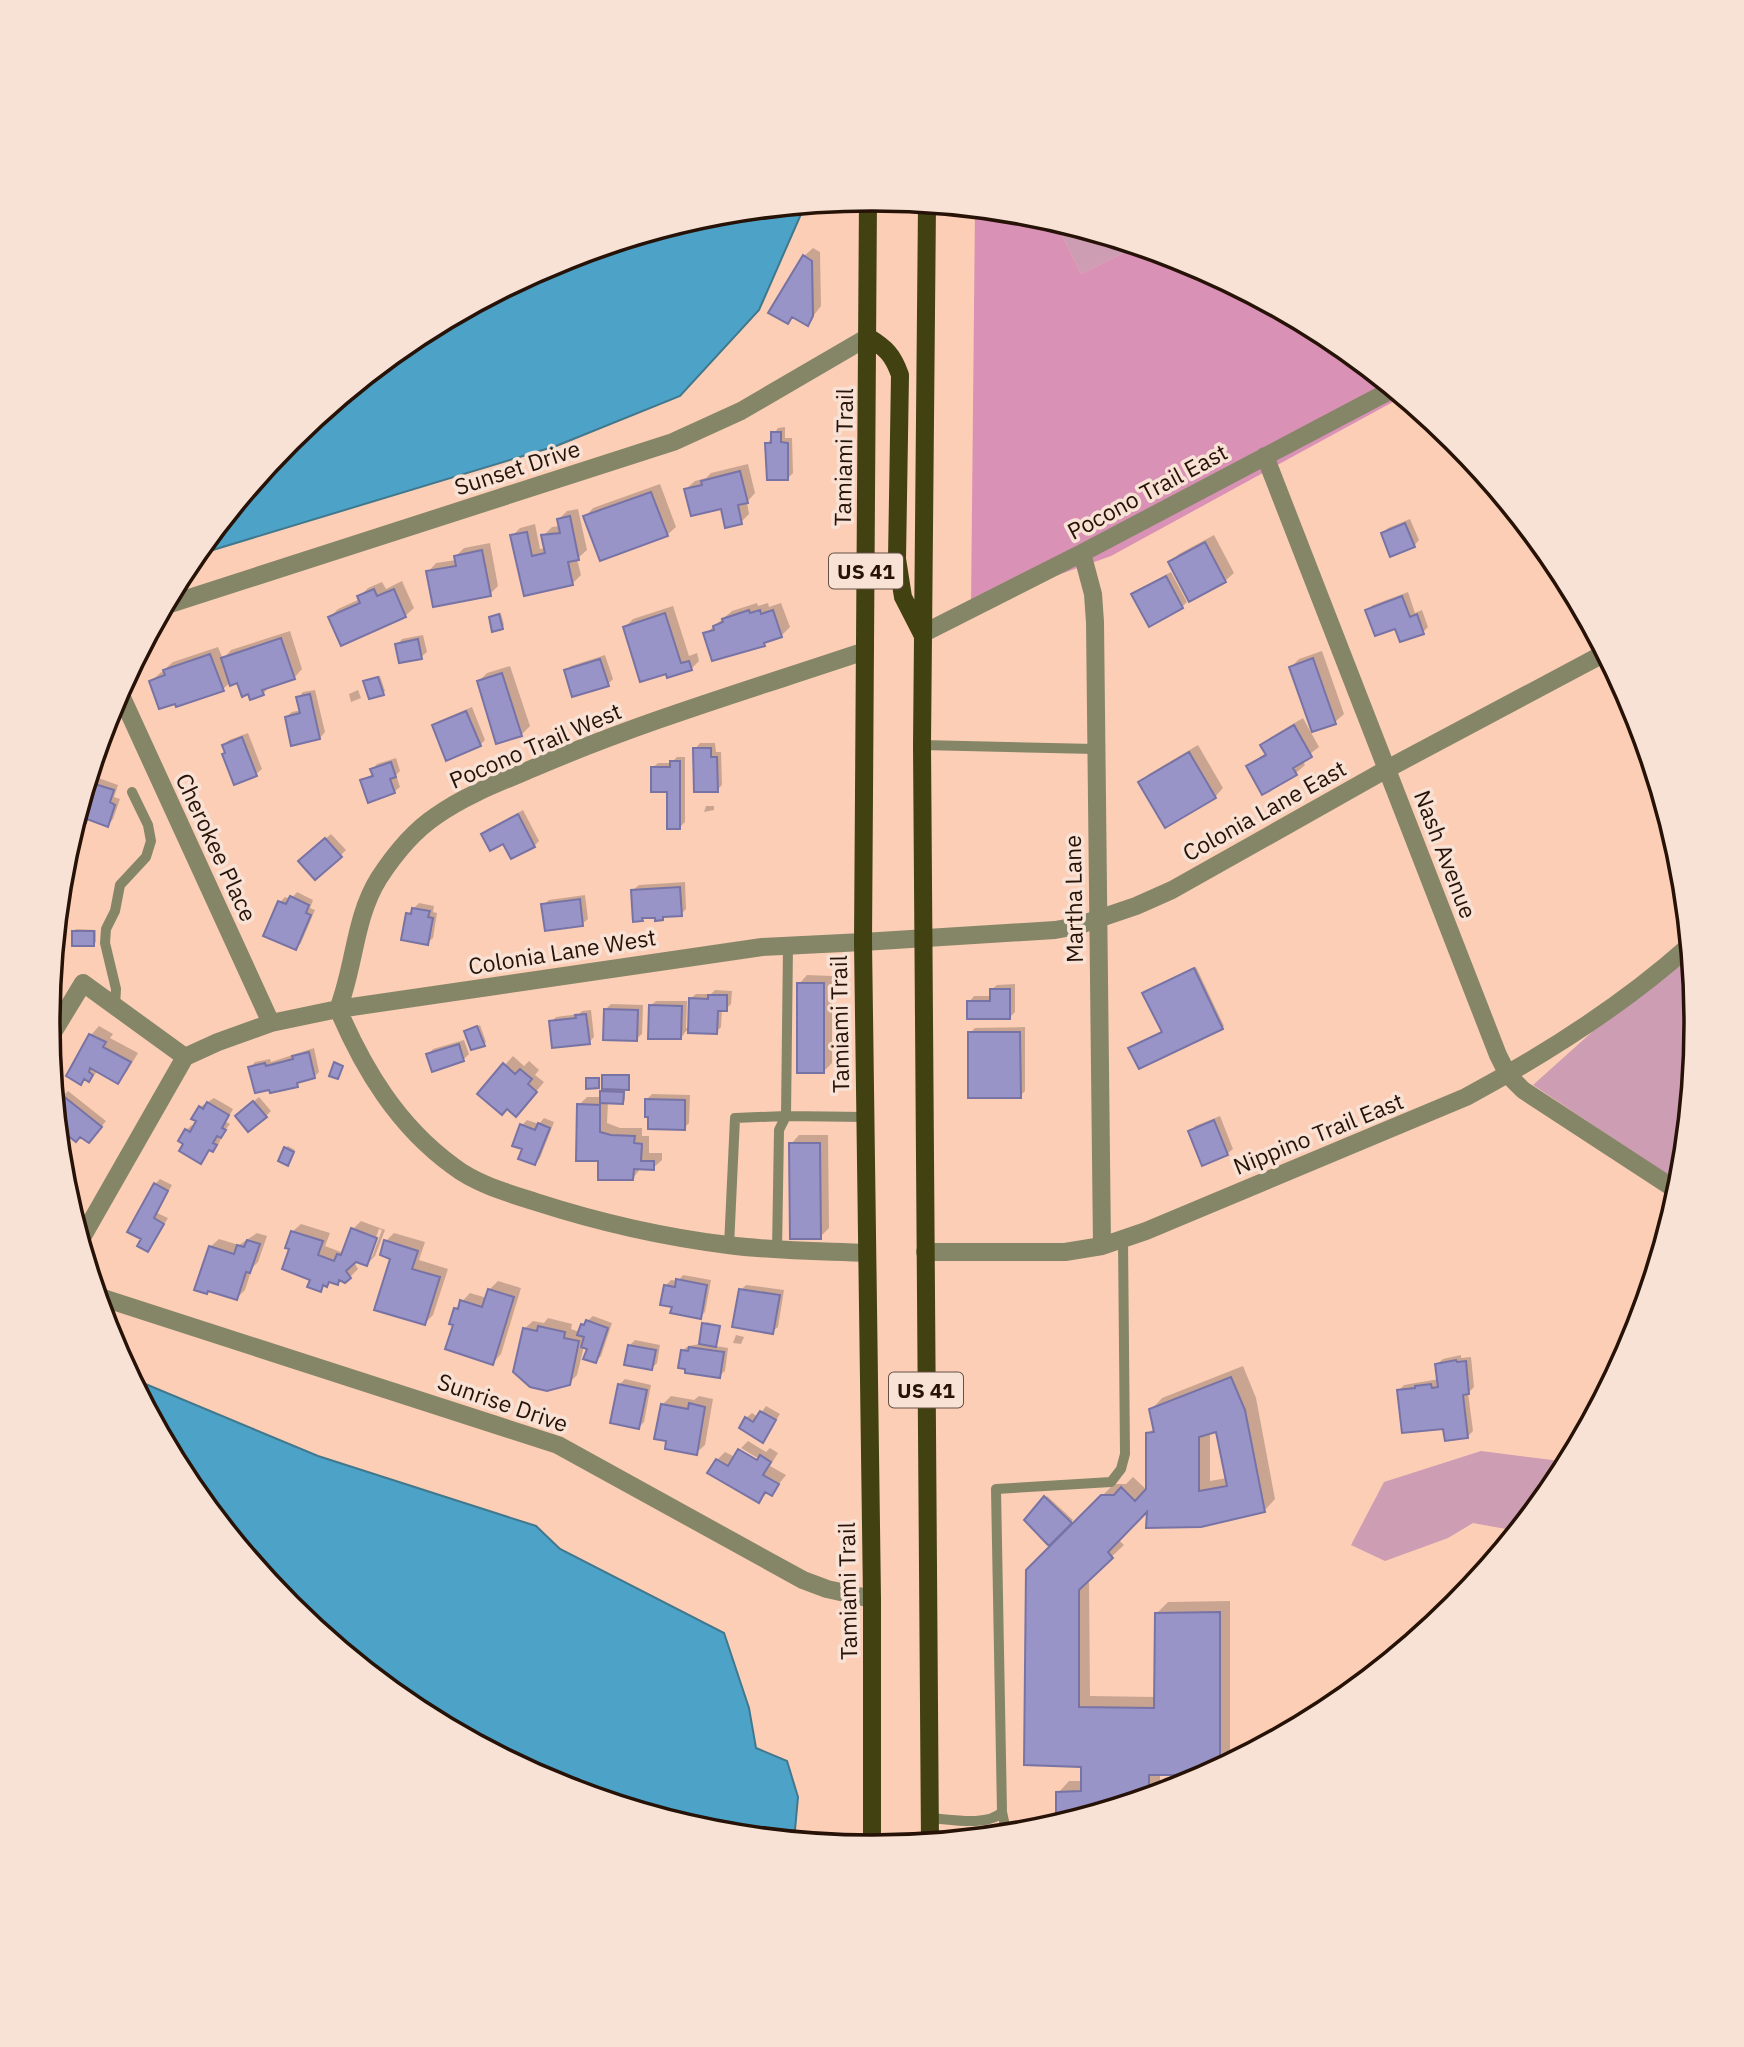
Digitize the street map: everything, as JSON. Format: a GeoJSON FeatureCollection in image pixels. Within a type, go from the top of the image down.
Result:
{"type":"FeatureCollection","features":[{"type":"Feature","properties":{"kind":"main road","name":"Tamiami Trail"},"geometry":{"type":"LineString","coordinates":[[868,211],[863,942],[872,1599],[872,1836]]}},
{"type":"Feature","properties":{"kind":"main road","name":"US 41"},"geometry":{"type":"LineString","coordinates":[[927,213],[922,745],[930,1834]]}},
{"type":"Feature","properties":{"kind":"main road"},"geometry":{"type":"LineString","coordinates":[[868,337],[886,348],[894,358],[900,375],[897,559],[903,597],[922,634]]}},
{"type":"Feature","properties":{"kind":"street","name":"Sunset Drive"},"geometry":{"type":"LineString","coordinates":[[178,602],[673,442],[741,411],[868,337]]}},
{"type":"Feature","properties":{"kind":"street","name":"Pocono Trail East"},"geometry":{"type":"LineString","coordinates":[[922,634],[1384,393]]}},
{"type":"Feature","properties":{"kind":"street","name":"Nash Avenue"},"geometry":{"type":"LineString","coordinates":[[1265,456],[1508,1075],[1523,1090],[1668,1185]]}},
{"type":"Feature","properties":{"kind":"street","name":"Martha Lane"},"geometry":{"type":"LineString","coordinates":[[1082,553],[1093,594],[1095,622],[1102,1246]]}},
{"type":"Feature","properties":{"kind":"street","name":"Pocono Trail West"},"geometry":{"type":"LineString","coordinates":[[338,1009],[367,900],[400,849],[417,830],[437,815],[589,744],[865,650]]}},
{"type":"Feature","properties":{"kind":"street","name":"Colonia Lane East"},"geometry":{"type":"LineString","coordinates":[[863,942],[1055,930],[1097,921],[1172,890],[1387,769],[1597,657]]}},
{"type":"Feature","properties":{"kind":"street","name":"Cherokee Place"},"geometry":{"type":"LineString","coordinates":[[125,704],[271,1023]]}},
{"type":"Feature","properties":{"kind":"street","name":"Colonia Lane West"},"geometry":{"type":"LineString","coordinates":[[185,1056],[271,1023],[338,1009],[671,959],[788,945],[863,942]]}},
{"type":"Feature","properties":{"kind":"street","name":"Nippino Trail East"},"geometry":{"type":"LineString","coordinates":[[925,1252],[1065,1252],[1102,1246],[1123,1239],[1442,1107],[1508,1075],[1624,1000],[1681,952]]}},
{"type":"Feature","properties":{"kind":"street"},"geometry":{"type":"LineString","coordinates":[[60,1021],[83,983],[185,1056],[86,1230]]}},
{"type":"Feature","properties":{"kind":"street"},"geometry":{"type":"LineString","coordinates":[[338,1009],[353,1042],[387,1101],[409,1127],[455,1168],[484,1183],[615,1225],[729,1245],[777,1250],[866,1253]]}},
{"type":"Feature","properties":{"kind":"street","name":"Sunrise Drive"},"geometry":{"type":"LineString","coordinates":[[108,1300],[558,1445],[792,1574],[827,1589],[872,1599]]}},
{"type":"Feature","properties":{"kind":"lane"},"geometry":{"type":"LineString","coordinates":[[922,745],[1095,749]]}},
{"type":"Feature","properties":{"kind":"lane"},"geometry":{"type":"LineString","coordinates":[[115,1006],[116,989],[106,943],[106,929],[115,912],[120,885],[146,857],[151,841],[148,825],[132,792]]}},
{"type":"Feature","properties":{"kind":"lane"},"geometry":{"type":"LineString","coordinates":[[777,1250],[779,1130],[786,1116],[788,945]]}},
{"type":"Feature","properties":{"kind":"lane"},"geometry":{"type":"LineString","coordinates":[[729,1245],[735,1118],[865,1117]]}},
{"type":"Feature","properties":{"kind":"lane"},"geometry":{"type":"LineString","coordinates":[[1005,1824],[1002,1812],[996,1489],[1111,1482],[1121,1469],[1125,1454],[1123,1239]]}},
{"type":"Feature","properties":{"kind":"lane"},"geometry":{"type":"LineString","coordinates":[[930,1818],[969,1821],[997,1818],[1002,1812]]}},
{"type":"Feature","properties":{"kind":"shaded area"},"geometry":{"type":"Polygon","coordinates":[[[975,218],[1061,234],[1081,274],[1125,252],[1183,273],[1278,320],[1323,348],[1394,401],[1111,556],[971,606],[975,218]]]}},
{"type":"Feature","properties":{"kind":"shaded area"},"geometry":{"type":"Polygon","coordinates":[[[1061,234],[1125,252],[1081,274],[1061,234]]]}},
{"type":"Feature","properties":{"kind":"shaded area"},"geometry":{"type":"Polygon","coordinates":[[[1681,952],[1683,1077],[1670,1177],[1533,1085],[1681,952]]]}},
{"type":"Feature","properties":{"kind":"shaded area"},"geometry":{"type":"Polygon","coordinates":[[[1481,1451],[1557,1461],[1508,1529],[1473,1523],[1448,1538],[1385,1561],[1351,1545],[1384,1482],[1481,1451]]]}},
{"type":"Feature","properties":{"kind":"water"},"geometry":{"type":"Polygon","coordinates":[[[801,215],[759,310],[680,396],[556,446],[212,550],[261,488],[297,449],[336,413],[377,379],[466,320],[561,273],[611,254],[713,227],[801,215]]]}},
{"type":"Feature","properties":{"kind":"water"},"geometry":{"type":"Polygon","coordinates":[[[143,1383],[318,1456],[536,1526],[560,1549],[724,1633],[749,1708],[756,1748],[787,1761],[798,1797],[795,1832],[713,1820],[662,1808],[561,1774],[466,1727],[421,1699],[377,1668],[336,1634],[297,1598],[261,1559],[196,1475],[143,1383]]]}},
{"type":"Feature","properties":{"kind":"building"},"geometry":{"type":"Polygon","coordinates":[[[803,255],[812,261],[813,316],[808,326],[792,317],[788,324],[768,313],[803,255]]]}},
{"type":"Feature","properties":{"kind":"building"},"geometry":{"type":"Polygon","coordinates":[[[771,432],[781,432],[781,442],[788,443],[788,480],[767,480],[765,443],[771,443],[771,432]]]}},
{"type":"Feature","properties":{"kind":"building"},"geometry":{"type":"Polygon","coordinates":[[[740,471],[748,503],[738,505],[742,524],[725,528],[721,509],[691,516],[684,489],[702,485],[701,481],[740,471]]]}},
{"type":"Feature","properties":{"kind":"building"},"geometry":{"type":"Polygon","coordinates":[[[651,492],[668,536],[600,561],[583,516],[651,492]]]}},
{"type":"Feature","properties":{"kind":"building"},"geometry":{"type":"Polygon","coordinates":[[[570,516],[579,560],[568,562],[573,585],[524,596],[510,535],[527,532],[532,556],[545,553],[541,535],[560,533],[557,519],[570,516]]]}},
{"type":"Feature","properties":{"kind":"building"},"geometry":{"type":"Polygon","coordinates":[[[1405,523],[1415,547],[1390,557],[1381,533],[1405,523]]]}},
{"type":"Feature","properties":{"kind":"building"},"geometry":{"type":"Polygon","coordinates":[[[1205,542],[1226,582],[1189,602],[1168,562],[1205,542]]]}},
{"type":"Feature","properties":{"kind":"building"},"geometry":{"type":"Polygon","coordinates":[[[482,550],[491,596],[433,607],[426,571],[456,566],[454,556],[482,550]]]}},
{"type":"Feature","properties":{"kind":"building"},"geometry":{"type":"Polygon","coordinates":[[[1166,576],[1183,608],[1149,627],[1131,594],[1166,576]]]}},
{"type":"Feature","properties":{"kind":"building"},"geometry":{"type":"Polygon","coordinates":[[[374,589],[377,596],[394,589],[406,617],[341,646],[328,617],[360,603],[357,596],[374,589]]]}},
{"type":"Feature","properties":{"kind":"building"},"geometry":{"type":"Polygon","coordinates":[[[1402,596],[1410,617],[1417,614],[1424,634],[1400,642],[1395,629],[1375,636],[1365,610],[1402,596]]]}},
{"type":"Feature","properties":{"kind":"building"},"geometry":{"type":"Polygon","coordinates":[[[749,610],[750,613],[760,610],[761,614],[773,610],[782,637],[764,643],[765,646],[712,661],[703,633],[714,630],[713,626],[723,622],[722,619],[749,610]]]}},
{"type":"Feature","properties":{"kind":"building"},"geometry":{"type":"Polygon","coordinates":[[[665,613],[681,663],[689,661],[692,670],[667,678],[666,674],[640,682],[623,627],[665,613]]]}},
{"type":"Feature","properties":{"kind":"building"},"geometry":{"type":"Polygon","coordinates":[[[499,614],[503,629],[492,632],[489,617],[499,614]]]}},
{"type":"Feature","properties":{"kind":"building"},"geometry":{"type":"Polygon","coordinates":[[[281,638],[295,679],[262,690],[264,695],[250,700],[248,694],[242,697],[237,683],[230,686],[221,658],[281,638]]]}},
{"type":"Feature","properties":{"kind":"building"},"geometry":{"type":"Polygon","coordinates":[[[418,639],[422,659],[399,663],[395,644],[418,639]]]}},
{"type":"Feature","properties":{"kind":"building"},"geometry":{"type":"Polygon","coordinates":[[[210,654],[224,691],[176,707],[175,704],[159,709],[149,681],[165,675],[163,670],[210,654]]]}},
{"type":"Feature","properties":{"kind":"building"},"geometry":{"type":"Polygon","coordinates":[[[1313,658],[1336,724],[1312,732],[1289,667],[1313,658]]]}},
{"type":"Feature","properties":{"kind":"building"},"geometry":{"type":"Polygon","coordinates":[[[600,659],[609,686],[572,697],[564,670],[600,659]]]}},
{"type":"Feature","properties":{"kind":"building"},"geometry":{"type":"Polygon","coordinates":[[[502,673],[522,736],[496,744],[477,681],[502,673]]]}},
{"type":"Feature","properties":{"kind":"building"},"geometry":{"type":"Polygon","coordinates":[[[378,677],[384,695],[369,699],[363,681],[378,677]]]}},
{"type":"Feature","properties":{"kind":"building"},"geometry":{"type":"Polygon","coordinates":[[[310,694],[320,739],[291,746],[285,717],[300,713],[296,697],[310,694]]]}},
{"type":"Feature","properties":{"kind":"building"},"geometry":{"type":"Polygon","coordinates":[[[466,711],[481,746],[446,761],[432,725],[466,711]]]}},
{"type":"Feature","properties":{"kind":"building"},"geometry":{"type":"Polygon","coordinates":[[[1294,725],[1312,757],[1293,768],[1297,775],[1262,795],[1246,766],[1266,755],[1260,745],[1294,725]]]}},
{"type":"Feature","properties":{"kind":"building"},"geometry":{"type":"Polygon","coordinates":[[[242,737],[257,776],[234,785],[222,754],[225,753],[222,745],[242,737]]]}},
{"type":"Feature","properties":{"kind":"building"},"geometry":{"type":"Polygon","coordinates":[[[693,748],[711,748],[711,757],[717,757],[718,792],[694,792],[693,748]]]}},
{"type":"Feature","properties":{"kind":"building"},"geometry":{"type":"Polygon","coordinates":[[[1189,752],[1216,798],[1165,828],[1138,782],[1189,752]]]}},
{"type":"Feature","properties":{"kind":"building"},"geometry":{"type":"Polygon","coordinates":[[[670,761],[680,761],[680,829],[667,829],[667,792],[651,792],[651,767],[670,767],[670,761]]]}},
{"type":"Feature","properties":{"kind":"building"},"geometry":{"type":"Polygon","coordinates":[[[391,762],[396,777],[390,779],[395,793],[368,803],[360,780],[373,776],[370,769],[391,762]]]}},
{"type":"Feature","properties":{"kind":"building"},"geometry":{"type":"Polygon","coordinates":[[[96,784],[114,790],[110,802],[115,805],[108,827],[87,819],[86,823],[87,813],[96,784]]]}},
{"type":"Feature","properties":{"kind":"building"},"geometry":{"type":"Polygon","coordinates":[[[518,814],[535,847],[511,859],[503,844],[490,851],[481,834],[518,814]]]}},
{"type":"Feature","properties":{"kind":"building"},"geometry":{"type":"Polygon","coordinates":[[[325,838],[342,857],[315,880],[298,861],[325,838]]]}},
{"type":"Feature","properties":{"kind":"building"},"geometry":{"type":"Polygon","coordinates":[[[680,887],[682,916],[663,917],[663,920],[655,921],[655,918],[642,918],[643,921],[633,922],[631,890],[680,887]]]}},
{"type":"Feature","properties":{"kind":"building"},"geometry":{"type":"Polygon","coordinates":[[[290,896],[309,905],[306,913],[311,915],[296,950],[263,936],[278,901],[286,904],[290,896]]]}},
{"type":"Feature","properties":{"kind":"building"},"geometry":{"type":"Polygon","coordinates":[[[580,899],[583,926],[545,931],[541,904],[580,899]]]}},
{"type":"Feature","properties":{"kind":"building"},"geometry":{"type":"Polygon","coordinates":[[[412,908],[430,911],[428,917],[433,918],[428,945],[401,940],[406,913],[411,914],[412,908]]]}},
{"type":"Feature","properties":{"kind":"building"},"geometry":{"type":"Polygon","coordinates":[[[72,931],[94,931],[94,946],[72,946],[72,931]]]}},
{"type":"Feature","properties":{"kind":"building"},"geometry":{"type":"Polygon","coordinates":[[[1194,968],[1223,1029],[1139,1069],[1128,1048],[1162,1032],[1142,993],[1194,968]]]}},
{"type":"Feature","properties":{"kind":"building"},"geometry":{"type":"Polygon","coordinates":[[[797,983],[824,983],[824,1073],[797,1073],[797,983]]]}},
{"type":"Feature","properties":{"kind":"building"},"geometry":{"type":"Polygon","coordinates":[[[990,989],[1010,989],[1010,1019],[967,1019],[967,1001],[990,1001],[990,989]]]}},
{"type":"Feature","properties":{"kind":"building"},"geometry":{"type":"Polygon","coordinates":[[[708,995],[727,995],[727,1011],[718,1011],[717,1034],[688,1033],[689,998],[708,999],[708,995]]]}},
{"type":"Feature","properties":{"kind":"building"},"geometry":{"type":"Polygon","coordinates":[[[649,1005],[682,1006],[681,1039],[648,1039],[649,1005]]]}},
{"type":"Feature","properties":{"kind":"building"},"geometry":{"type":"Polygon","coordinates":[[[604,1009],[638,1010],[637,1041],[603,1040],[604,1009]]]}},
{"type":"Feature","properties":{"kind":"building"},"geometry":{"type":"Polygon","coordinates":[[[586,1014],[590,1044],[552,1048],[549,1021],[586,1014]]]}},
{"type":"Feature","properties":{"kind":"building"},"geometry":{"type":"Polygon","coordinates":[[[477,1026],[485,1046],[471,1050],[464,1031],[477,1026]]]}},
{"type":"Feature","properties":{"kind":"building"},"geometry":{"type":"Polygon","coordinates":[[[968,1032],[1020,1032],[1021,1098],[968,1098],[968,1032]]]}},
{"type":"Feature","properties":{"kind":"building"},"geometry":{"type":"Polygon","coordinates":[[[89,1034],[106,1042],[103,1047],[131,1062],[118,1084],[90,1068],[89,1072],[93,1075],[89,1082],[84,1079],[81,1085],[66,1076],[89,1034]]]}},
{"type":"Feature","properties":{"kind":"building"},"geometry":{"type":"Polygon","coordinates":[[[459,1044],[464,1061],[432,1072],[426,1054],[459,1044]]]}},
{"type":"Feature","properties":{"kind":"building"},"geometry":{"type":"Polygon","coordinates":[[[309,1052],[315,1078],[297,1083],[298,1087],[255,1093],[248,1067],[265,1063],[266,1066],[309,1052]]]}},
{"type":"Feature","properties":{"kind":"building"},"geometry":{"type":"Polygon","coordinates":[[[334,1062],[343,1066],[338,1079],[329,1076],[334,1062]]]}},
{"type":"Feature","properties":{"kind":"building"},"geometry":{"type":"Polygon","coordinates":[[[503,1063],[515,1074],[520,1069],[532,1079],[528,1084],[537,1092],[516,1117],[507,1109],[502,1115],[477,1094],[503,1063]]]}},
{"type":"Feature","properties":{"kind":"building"},"geometry":{"type":"Polygon","coordinates":[[[602,1075],[629,1075],[629,1090],[602,1089],[602,1075]]]}},
{"type":"Feature","properties":{"kind":"building"},"geometry":{"type":"Polygon","coordinates":[[[586,1078],[599,1078],[599,1088],[586,1089],[586,1078]]]}},
{"type":"Feature","properties":{"kind":"building"},"geometry":{"type":"Polygon","coordinates":[[[600,1091],[624,1092],[623,1104],[600,1103],[600,1091]]]}},
{"type":"Feature","properties":{"kind":"building"},"geometry":{"type":"Polygon","coordinates":[[[63,1096],[102,1127],[89,1143],[80,1137],[76,1142],[67,1135],[63,1096]]]}},
{"type":"Feature","properties":{"kind":"building"},"geometry":{"type":"Polygon","coordinates":[[[645,1099],[685,1100],[685,1130],[648,1129],[645,1099]]]}},
{"type":"Feature","properties":{"kind":"building"},"geometry":{"type":"Polygon","coordinates":[[[253,1101],[267,1117],[248,1132],[235,1116],[253,1101]]]}},
{"type":"Feature","properties":{"kind":"building"},"geometry":{"type":"Polygon","coordinates":[[[207,1102],[229,1115],[222,1128],[226,1130],[221,1138],[217,1136],[213,1143],[217,1145],[213,1152],[209,1150],[201,1164],[179,1151],[183,1144],[178,1141],[185,1129],[190,1132],[196,1121],[191,1119],[199,1106],[203,1109],[207,1102]]]}},
{"type":"Feature","properties":{"kind":"building"},"geometry":{"type":"Polygon","coordinates":[[[577,1104],[600,1105],[600,1132],[635,1136],[634,1143],[642,1144],[641,1161],[654,1161],[654,1170],[634,1169],[633,1180],[598,1180],[598,1161],[576,1161],[577,1104]]]}},
{"type":"Feature","properties":{"kind":"building"},"geometry":{"type":"Polygon","coordinates":[[[1214,1120],[1228,1155],[1202,1166],[1188,1131],[1214,1120]]]}},
{"type":"Feature","properties":{"kind":"building"},"geometry":{"type":"Polygon","coordinates":[[[538,1123],[550,1128],[535,1165],[518,1159],[522,1149],[512,1146],[520,1124],[535,1130],[538,1123]]]}},
{"type":"Feature","properties":{"kind":"building"},"geometry":{"type":"Polygon","coordinates":[[[789,1143],[820,1143],[821,1239],[790,1239],[789,1143]]]}},
{"type":"Feature","properties":{"kind":"building"},"geometry":{"type":"Polygon","coordinates":[[[284,1147],[294,1152],[288,1166],[278,1161],[284,1147]]]}},
{"type":"Feature","properties":{"kind":"building"},"geometry":{"type":"Polygon","coordinates":[[[154,1183],[168,1191],[154,1218],[164,1224],[148,1252],[137,1246],[141,1239],[127,1232],[154,1183]]]}},
{"type":"Feature","properties":{"kind":"building"},"geometry":{"type":"Polygon","coordinates":[[[351,1228],[377,1238],[367,1266],[356,1262],[346,1271],[351,1278],[345,1283],[339,1280],[338,1285],[329,1282],[327,1287],[323,1285],[321,1292],[307,1287],[310,1280],[282,1269],[289,1249],[285,1248],[291,1231],[323,1241],[318,1255],[334,1261],[337,1254],[341,1255],[351,1228]]]}},
{"type":"Feature","properties":{"kind":"building"},"geometry":{"type":"Polygon","coordinates":[[[247,1240],[260,1244],[250,1273],[246,1272],[237,1300],[208,1291],[207,1294],[194,1290],[209,1246],[234,1254],[237,1245],[244,1247],[247,1240]]]}},
{"type":"Feature","properties":{"kind":"building"},"geometry":{"type":"Polygon","coordinates":[[[384,1240],[418,1251],[412,1269],[440,1277],[425,1325],[374,1310],[390,1259],[380,1255],[384,1240]]]}},
{"type":"Feature","properties":{"kind":"building"},"geometry":{"type":"Polygon","coordinates":[[[676,1279],[707,1285],[701,1319],[670,1313],[672,1307],[660,1305],[664,1285],[675,1287],[676,1279]]]}},
{"type":"Feature","properties":{"kind":"building"},"geometry":{"type":"Polygon","coordinates":[[[488,1289],[514,1297],[493,1365],[445,1349],[453,1325],[449,1324],[454,1308],[458,1309],[460,1300],[482,1307],[488,1289]]]}},
{"type":"Feature","properties":{"kind":"building"},"geometry":{"type":"Polygon","coordinates":[[[739,1289],[780,1295],[773,1334],[732,1327],[739,1289]]]}},
{"type":"Feature","properties":{"kind":"building"},"geometry":{"type":"Polygon","coordinates":[[[586,1320],[608,1328],[596,1363],[583,1359],[587,1349],[581,1347],[584,1337],[577,1335],[581,1324],[584,1325],[586,1320]]]}},
{"type":"Feature","properties":{"kind":"building"},"geometry":{"type":"Polygon","coordinates":[[[702,1323],[720,1326],[716,1347],[699,1344],[702,1323]]]}},
{"type":"Feature","properties":{"kind":"building"},"geometry":{"type":"Polygon","coordinates":[[[538,1326],[565,1332],[564,1338],[579,1341],[570,1385],[547,1391],[530,1387],[513,1372],[523,1328],[537,1331],[538,1326]]]}},
{"type":"Feature","properties":{"kind":"building"},"geometry":{"type":"Polygon","coordinates":[[[628,1345],[656,1350],[652,1370],[624,1365],[628,1345]]]}},
{"type":"Feature","properties":{"kind":"building"},"geometry":{"type":"Polygon","coordinates":[[[689,1347],[724,1352],[720,1378],[685,1373],[685,1369],[678,1368],[681,1350],[688,1351],[689,1347]]]}},
{"type":"Feature","properties":{"kind":"building"},"geometry":{"type":"Polygon","coordinates":[[[1466,1361],[1469,1394],[1463,1395],[1468,1438],[1445,1441],[1443,1429],[1402,1433],[1397,1390],[1431,1384],[1432,1388],[1438,1387],[1435,1364],[1466,1361]]]}},
{"type":"Feature","properties":{"kind":"building"},"geometry":{"type":"Polygon","coordinates":[[[1231,1377],[1245,1410],[1265,1512],[1201,1527],[1146,1528],[1147,1512],[1108,1552],[1113,1558],[1079,1590],[1079,1707],[1154,1708],[1155,1613],[1220,1612],[1220,1757],[1180,1775],[1149,1775],[1149,1787],[1056,1814],[1056,1792],[1081,1791],[1081,1767],[1024,1765],[1026,1570],[1101,1495],[1114,1495],[1121,1487],[1135,1501],[1146,1489],[1146,1433],[1154,1432],[1149,1409],[1231,1377]],[[1216,1432],[1199,1437],[1199,1491],[1227,1486],[1216,1432]]]}},
{"type":"Feature","properties":{"kind":"building"},"geometry":{"type":"Polygon","coordinates":[[[618,1384],[647,1390],[639,1429],[610,1423],[618,1384]]]}},
{"type":"Feature","properties":{"kind":"building"},"geometry":{"type":"Polygon","coordinates":[[[689,1403],[705,1407],[697,1455],[665,1449],[666,1441],[654,1439],[661,1404],[688,1409],[689,1403]]]}},
{"type":"Feature","properties":{"kind":"building"},"geometry":{"type":"Polygon","coordinates":[[[760,1411],[776,1420],[763,1443],[739,1428],[745,1417],[753,1422],[760,1411]]]}},
{"type":"Feature","properties":{"kind":"building"},"geometry":{"type":"Polygon","coordinates":[[[738,1449],[757,1460],[760,1455],[771,1462],[763,1475],[779,1484],[772,1496],[765,1492],[759,1503],[707,1473],[716,1459],[728,1466],[738,1449]]]}},
{"type":"Feature","properties":{"kind":"building"},"geometry":{"type":"Polygon","coordinates":[[[1044,1496],[1072,1523],[1049,1546],[1024,1520],[1044,1496]]]}}]}
